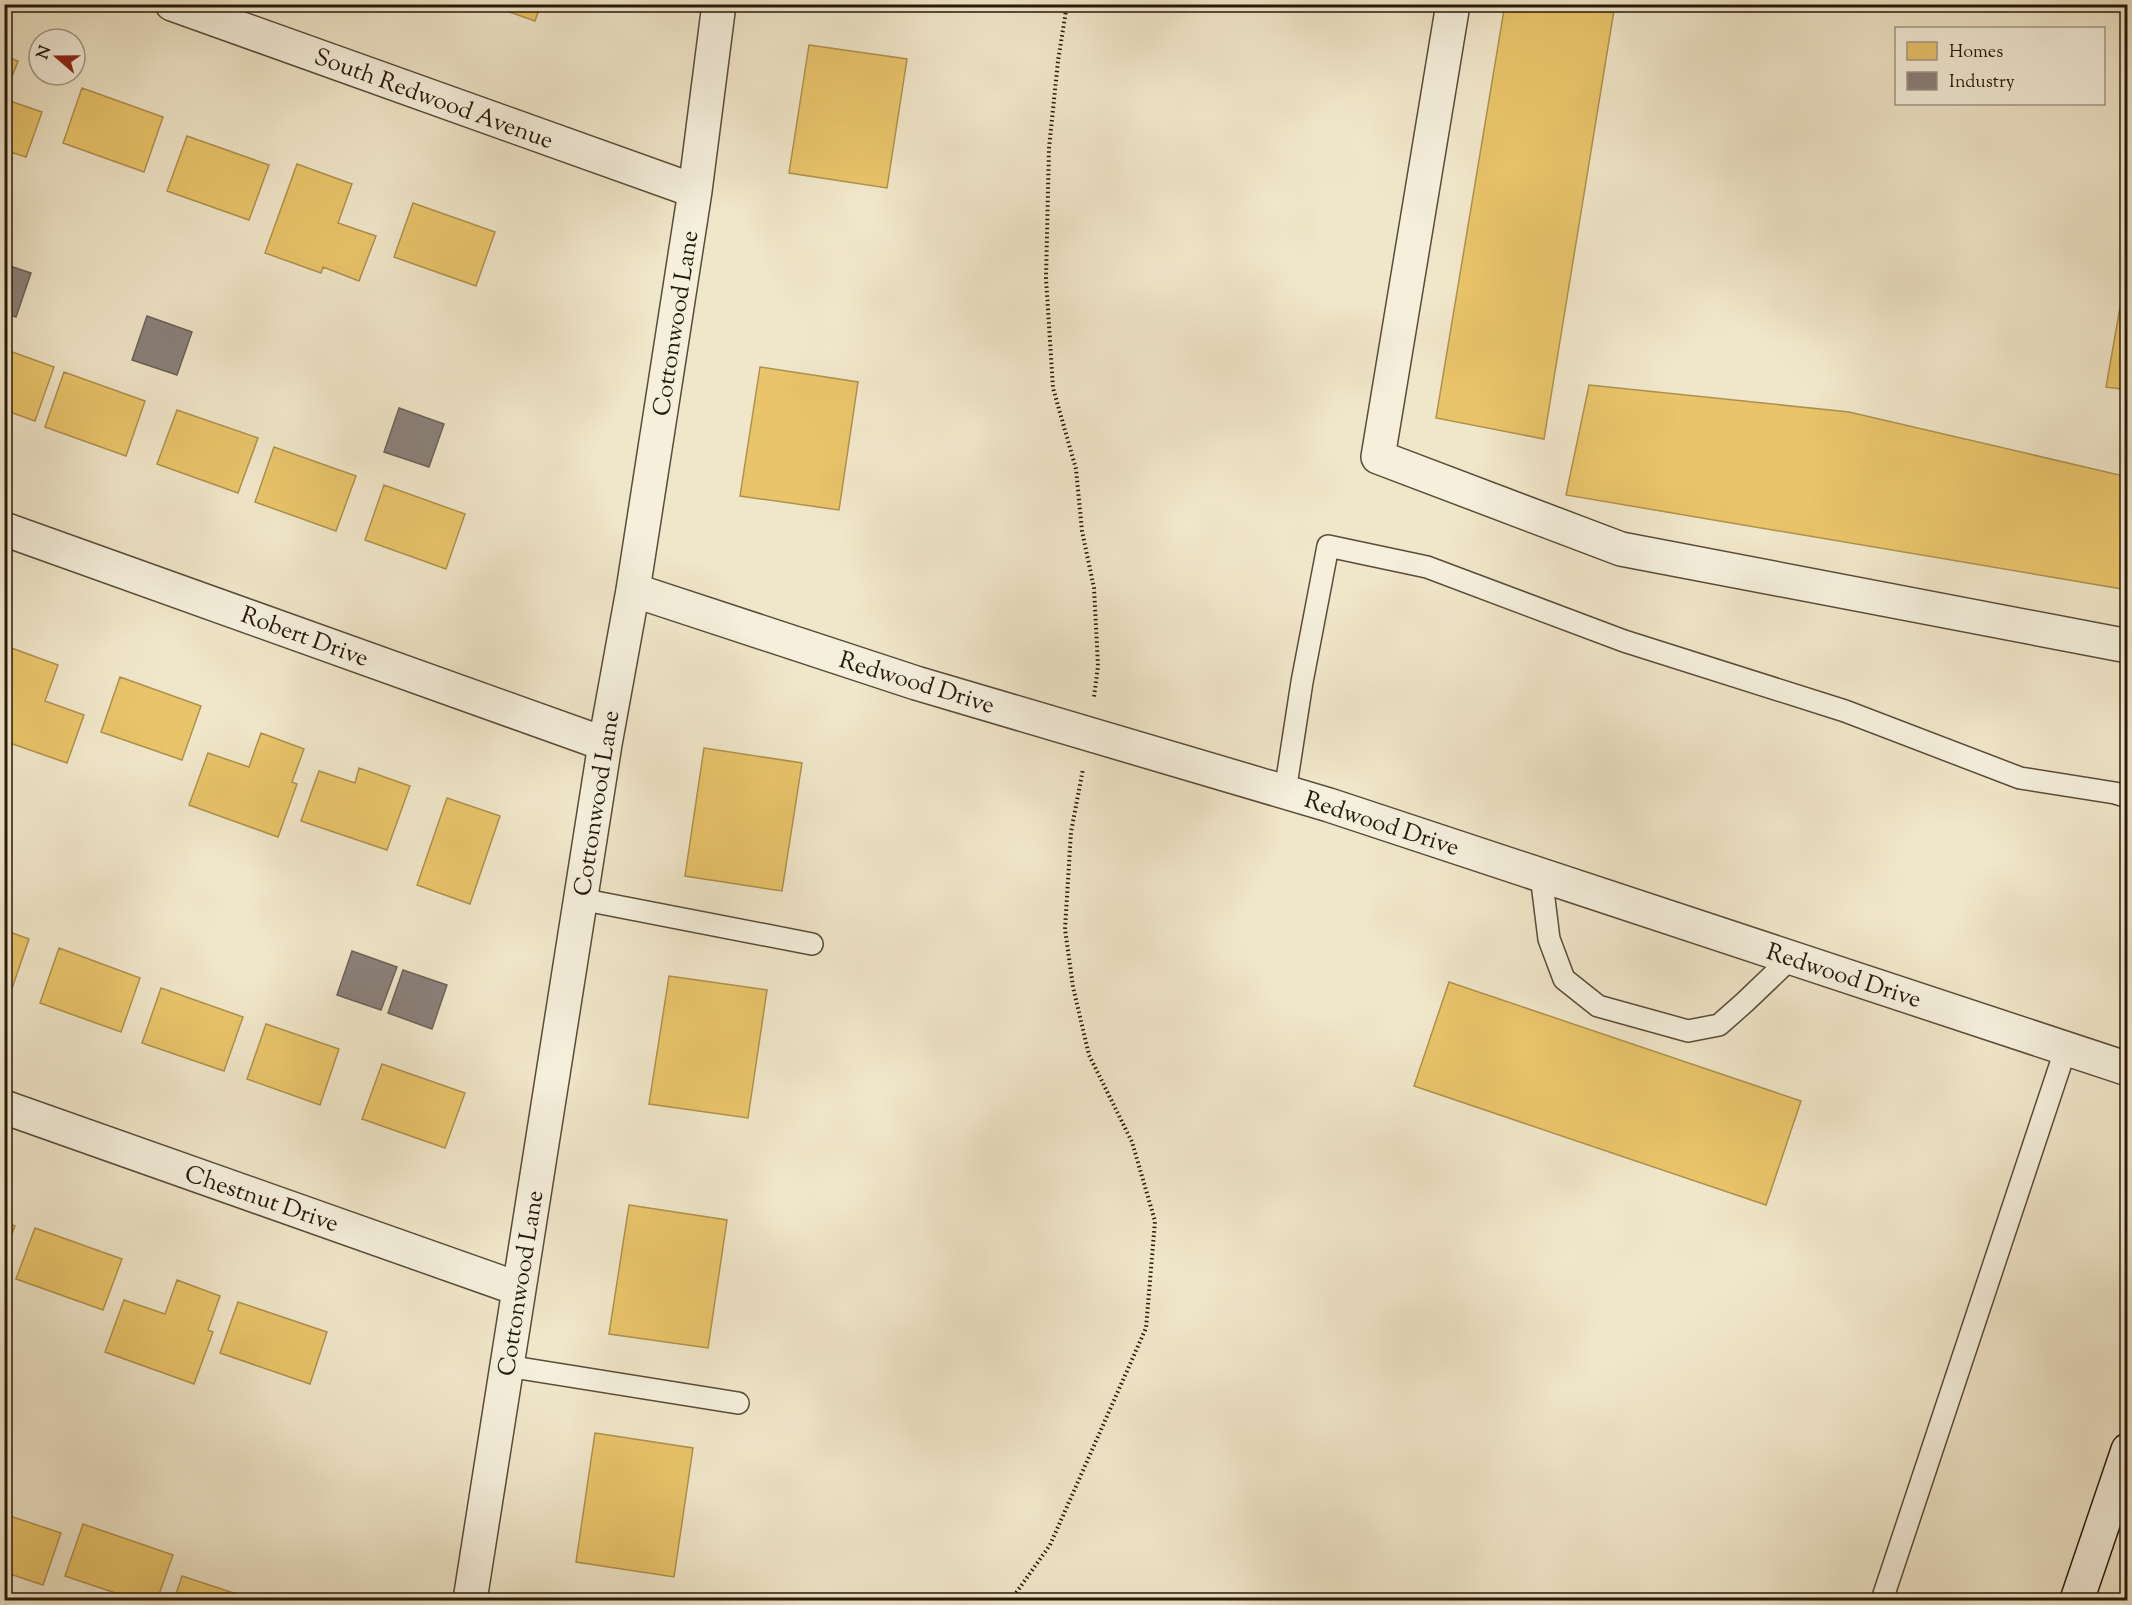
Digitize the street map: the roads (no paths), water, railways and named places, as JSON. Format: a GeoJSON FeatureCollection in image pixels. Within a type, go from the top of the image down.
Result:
{"type":"FeatureCollection","features":[{"type":"Feature","properties":{"kind":"street","name":"South Redwood Avenue"},"geometry":{"type":"LineString","coordinates":[[172,4],[695,191]]}},
{"type":"Feature","properties":{"kind":"street","name":"Cottonwood Lane"},"geometry":{"type":"LineString","coordinates":[[470,1600],[580,898],[633,590],[695,191],[719,4]]}},
{"type":"Feature","properties":{"kind":"street"},"geometry":{"type":"LineString","coordinates":[[1453,4],[1378,457],[1621,549],[2127,646]]}},
{"type":"Feature","properties":{"kind":"street","name":"Robert Drive"},"geometry":{"type":"LineString","coordinates":[[4,529],[605,744]]}},
{"type":"Feature","properties":{"kind":"street","name":"Redwood Drive"},"geometry":{"type":"LineString","coordinates":[[633,590],[916,683],[1285,792],[2127,1069]]}},
{"type":"Feature","properties":{"kind":"street","name":"Chestnut Drive"},"geometry":{"type":"LineString","coordinates":[[4,1107],[519,1289]]}},
{"type":"Feature","properties":{"kind":"street"},"geometry":{"type":"LineString","coordinates":[[2077,1600],[2127,1450]]}},
{"type":"Feature","properties":{"kind":"lane"},"geometry":{"type":"LineString","coordinates":[[1285,792],[1302,682],[1328,546],[1427,567],[1624,641],[1845,711],[2020,778],[2115,793],[2127,797]]}},
{"type":"Feature","properties":{"kind":"lane"},"geometry":{"type":"LineString","coordinates":[[1541,875],[1548,939],[1564,979],[1598,1006],[1688,1030],[1719,1025],[1791,958]]}},
{"type":"Feature","properties":{"kind":"lane"},"geometry":{"type":"LineString","coordinates":[[580,898],[812,944]]}},
{"type":"Feature","properties":{"kind":"lane"},"geometry":{"type":"LineString","coordinates":[[1882,1600],[2066,1048]]}},
{"type":"Feature","properties":{"kind":"lane"},"geometry":{"type":"LineString","coordinates":[[507,1366],[738,1403]]}}]}
